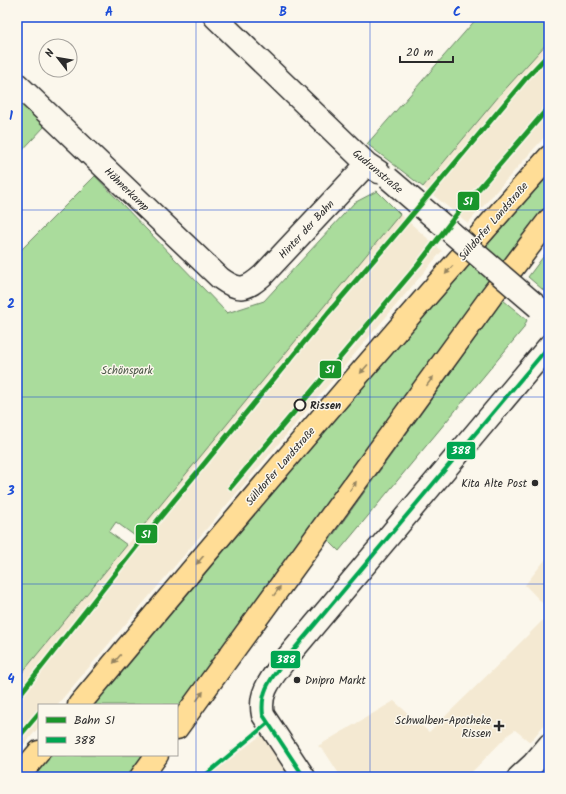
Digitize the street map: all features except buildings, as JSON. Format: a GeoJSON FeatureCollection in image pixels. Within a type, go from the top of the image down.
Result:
{"type":"FeatureCollection","features":[{"type":"Feature","properties":{"kind":"highway","name":"Sülldorfer Landstraße"},"geometry":{"type":"LineString","coordinates":[[80,704],[225,530],[549,157]]}},
{"type":"Feature","properties":{"kind":"highway"},"geometry":{"type":"LineString","coordinates":[[178,727],[492,295],[549,220]]}},
{"type":"Feature","properties":{"kind":"highway"},"geometry":{"type":"LineString","coordinates":[[18,777],[38,753]]}},
{"type":"Feature","properties":{"kind":"highway"},"geometry":{"type":"LineString","coordinates":[[141,777],[156,756]]}},
{"type":"Feature","properties":{"kind":"street","name":"Gudrunstraße"},"geometry":{"type":"LineString","coordinates":[[215,17],[367,164],[388,178],[544,311]]}},
{"type":"Feature","properties":{"kind":"street","name":"Höhnerkamp"},"geometry":{"type":"LineString","coordinates":[[17,84],[220,278],[230,285],[241,288]]}},
{"type":"Feature","properties":{"kind":"street","name":"Hinter der Bahn"},"geometry":{"type":"LineString","coordinates":[[241,288],[245,288],[263,275],[367,164]]}},
{"type":"Feature","properties":{"kind":"street"},"geometry":{"type":"LineString","coordinates":[[304,777],[263,715],[261,707],[262,697],[266,686],[285,660],[549,346]]}},
{"type":"Feature","properties":{"kind":"street"},"geometry":{"type":"LineString","coordinates":[[519,777],[533,764],[549,745]]}},
{"type":"Feature","properties":{"kind":"shaded area"},"geometry":{"type":"Polygon","coordinates":[[[549,41],[549,132],[468,223],[423,187],[499,96],[549,41]]]}},
{"type":"Feature","properties":{"kind":"shaded area"},"geometry":{"type":"Polygon","coordinates":[[[400,214],[442,251],[58,704],[38,704],[38,728],[17,753],[17,679],[400,214]]]}},
{"type":"Feature","properties":{"kind":"shaded area"},"geometry":{"type":"Polygon","coordinates":[[[549,555],[549,610],[525,585],[549,555]]]}},
{"type":"Feature","properties":{"kind":"shaded area"},"geometry":{"type":"Polygon","coordinates":[[[549,614],[549,719],[530,742],[515,730],[509,734],[467,777],[341,777],[325,752],[318,746],[394,701],[429,732],[549,614]]]}},
{"type":"Feature","properties":{"kind":"shaded area"},"geometry":{"type":"Polygon","coordinates":[[[260,736],[266,738],[292,777],[207,777],[260,736]]]}},
{"type":"Feature","properties":{"kind":"green space"},"geometry":{"type":"Polygon","coordinates":[[[478,17],[549,17],[549,41],[499,96],[423,187],[367,144],[478,17]]]}},
{"type":"Feature","properties":{"kind":"green space"},"geometry":{"type":"Polygon","coordinates":[[[17,99],[45,126],[17,156],[17,99]]]}},
{"type":"Feature","properties":{"kind":"green space"},"geometry":{"type":"Polygon","coordinates":[[[549,175],[549,211],[178,711],[178,704],[92,704],[332,421],[549,175]]]}},
{"type":"Feature","properties":{"kind":"green space","name":"Schönspark"},"geometry":{"type":"Polygon","coordinates":[[[95,176],[227,313],[264,301],[354,203],[377,191],[400,214],[135,536],[116,522],[109,532],[127,545],[17,679],[17,254],[95,176]]]}},
{"type":"Feature","properties":{"kind":"green space"},"geometry":{"type":"Polygon","coordinates":[[[549,249],[549,295],[528,277],[549,249]]]}},
{"type":"Feature","properties":{"kind":"green space"},"geometry":{"type":"Polygon","coordinates":[[[503,300],[527,320],[523,329],[339,551],[329,541],[503,300]]]}},
{"type":"Feature","properties":{"kind":"green space"},"geometry":{"type":"Polygon","coordinates":[[[47,756],[145,756],[130,777],[30,777],[47,756]]]}},
{"type":"Feature","properties":{"kind":"rail line","name":"S1"},"geometry":{"type":"LineString","coordinates":[[17,698],[144,537],[328,313],[527,77],[549,54]]}},
{"type":"Feature","properties":{"kind":"rail line","name":"S1"},"geometry":{"type":"LineString","coordinates":[[231,487],[418,265],[457,214],[549,107]]}},
{"type":"Feature","properties":{"kind":"rail line","name":"S1"},"geometry":{"type":"LineString","coordinates":[[17,739],[38,714]]}},
{"type":"Feature","properties":{"kind":"transit line","name":"388"},"geometry":{"type":"LineString","coordinates":[[304,777],[263,715],[263,699],[268,685],[285,660],[549,346]]}},
{"type":"Feature","properties":{"kind":"transit line","name":"388"},"geometry":{"type":"LineString","coordinates":[[203,777],[268,723]]}},
{"type":"Feature","properties":{"kind":"place","name":"Rissen"},"geometry":{"type":"Point","coordinates":[300,405]}},
{"type":"Feature","properties":{"kind":"place","name":"Kita Alte Post"},"geometry":{"type":"Point","coordinates":[535,483]}},
{"type":"Feature","properties":{"kind":"place","name":"Dnipro Markt"},"geometry":{"type":"Point","coordinates":[297,680]}},
{"type":"Feature","properties":{"kind":"place","name":"Schwalben-Apotheke Rissen"},"geometry":{"type":"Point","coordinates":[499,726]}}]}
